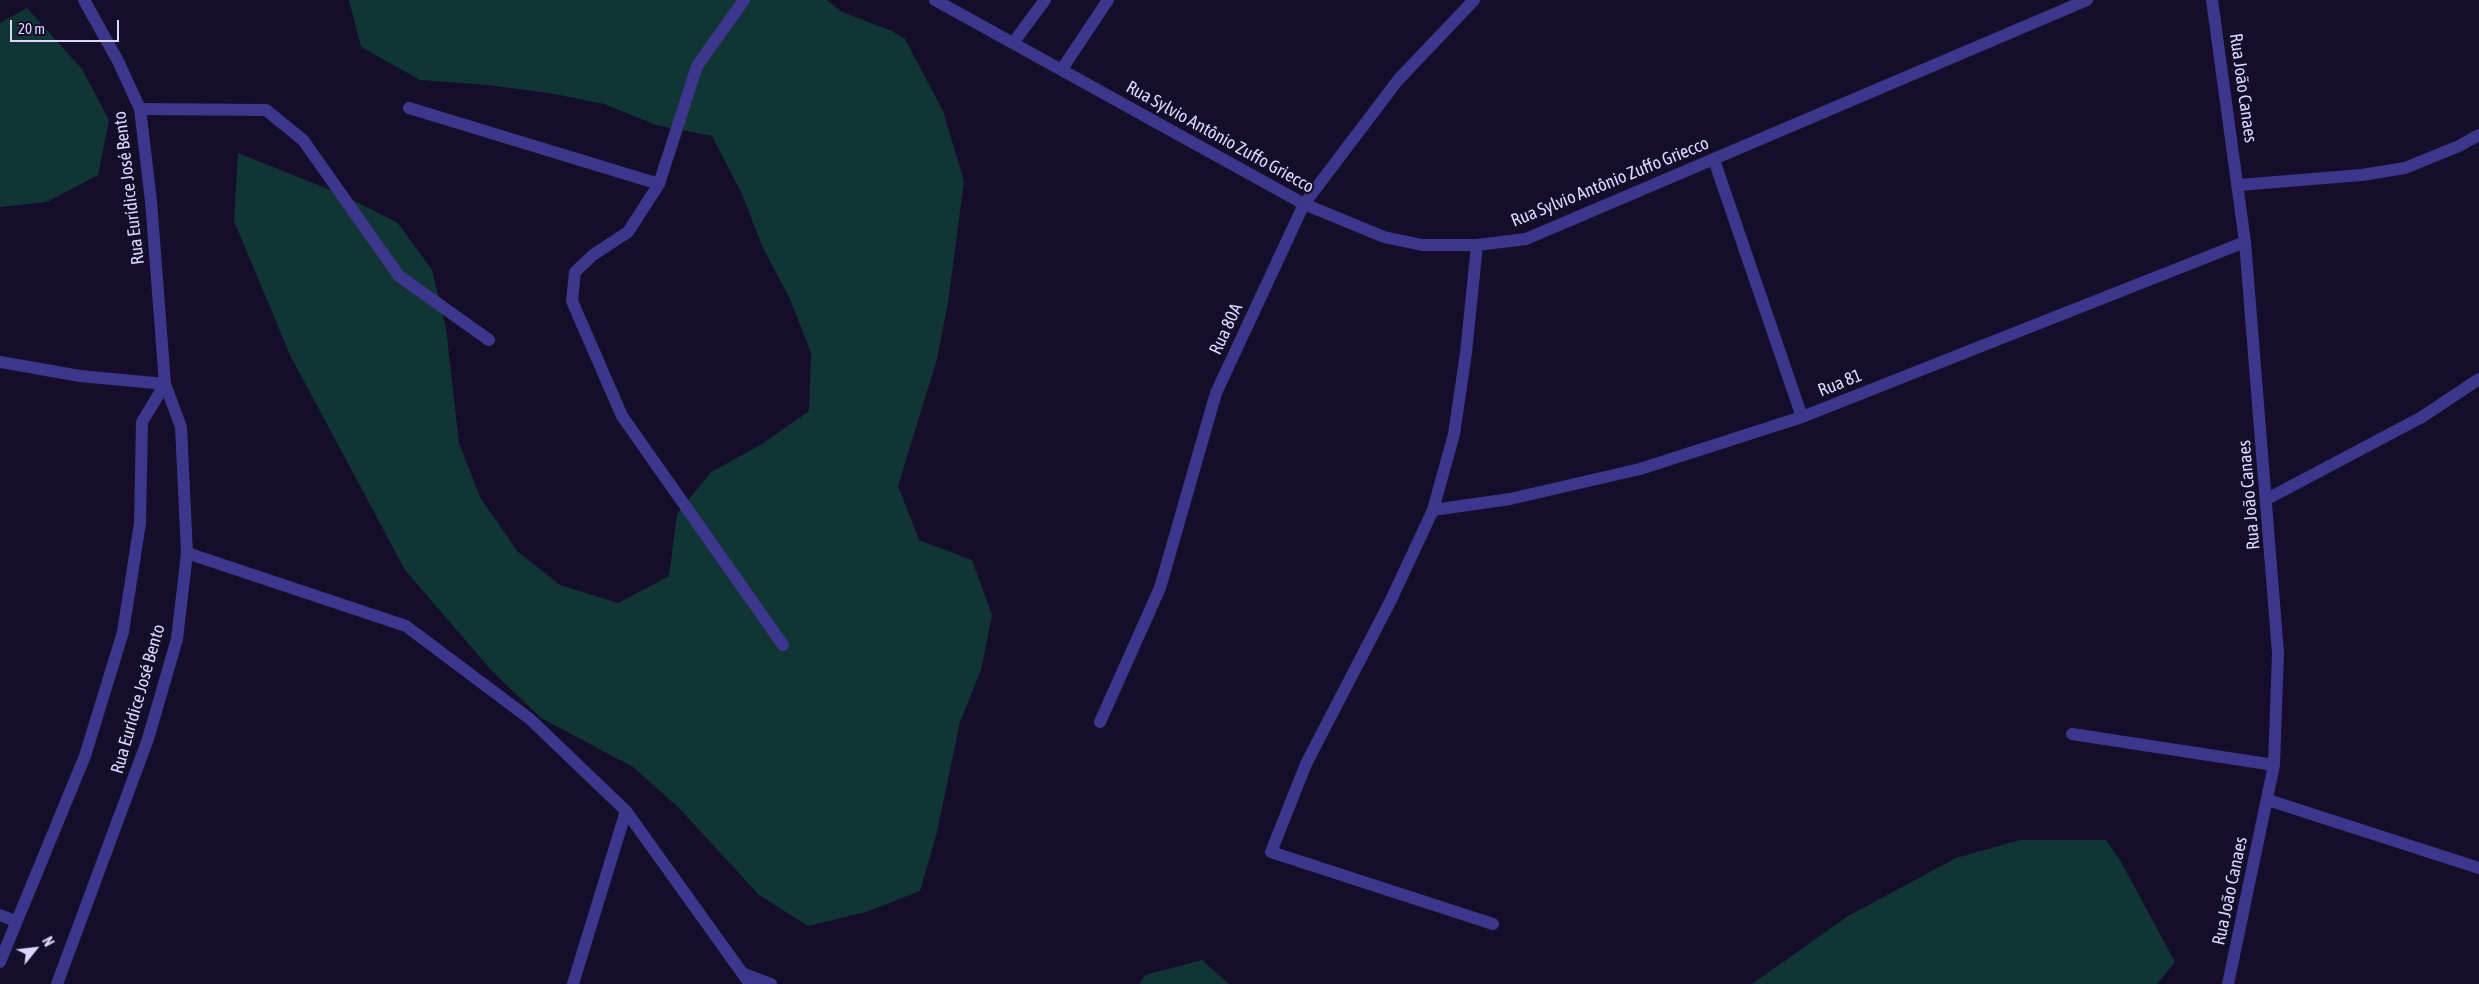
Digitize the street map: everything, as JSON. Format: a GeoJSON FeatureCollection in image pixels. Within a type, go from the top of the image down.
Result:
{"type":"FeatureCollection","features":[{"type":"Feature","properties":{"kind":"street","name":"Rua Eurídice José Bento"},"geometry":{"type":"LineString","coordinates":[[57,984],[148,739],[177,638],[187,553],[181,427],[165,384],[152,201],[140,109],[118,62],[84,0]]}},
{"type":"Feature","properties":{"kind":"street"},"geometry":{"type":"LineString","coordinates":[[744,0],[697,66],[659,184],[628,232],[593,255],[574,272],[572,301],[622,416],[783,645]]}},
{"type":"Feature","properties":{"kind":"street","name":"Rua Sylvio Antônio Zuffo Griecco"},"geometry":{"type":"LineString","coordinates":[[936,0],[1304,204],[1384,237],[1422,245],[1476,246],[1526,239],[2087,0]]}},
{"type":"Feature","properties":{"kind":"street"},"geometry":{"type":"LineString","coordinates":[[1013,43],[1045,0]]}},
{"type":"Feature","properties":{"kind":"street"},"geometry":{"type":"LineString","coordinates":[[1062,69],[1108,0]]}},
{"type":"Feature","properties":{"kind":"street","name":"Rua 80A"},"geometry":{"type":"LineString","coordinates":[[1100,722],[1160,588],[1216,393],[1304,204],[1398,80],[1474,0]]}},
{"type":"Feature","properties":{"kind":"street","name":"Rua João Canaes"},"geometry":{"type":"LineString","coordinates":[[2212,0],[2239,185],[2245,242],[2278,652],[2274,764],[2228,984]]}},
{"type":"Feature","properties":{"kind":"street"},"geometry":{"type":"LineString","coordinates":[[409,108],[659,184]]}},
{"type":"Feature","properties":{"kind":"street"},"geometry":{"type":"LineString","coordinates":[[140,109],[266,110],[303,140],[400,276],[489,340]]}},
{"type":"Feature","properties":{"kind":"street"},"geometry":{"type":"LineString","coordinates":[[2239,185],[2362,175],[2405,168],[2459,146],[2479,135]]}},
{"type":"Feature","properties":{"kind":"street"},"geometry":{"type":"LineString","coordinates":[[1714,160],[1802,417]]}},
{"type":"Feature","properties":{"kind":"street","name":"Rua 81"},"geometry":{"type":"LineString","coordinates":[[1433,510],[1510,499],[1640,469],[1802,417],[2245,242]]}},
{"type":"Feature","properties":{"kind":"street"},"geometry":{"type":"LineString","coordinates":[[1476,246],[1466,353],[1454,434],[1433,510],[1390,600],[1306,764],[1270,852],[1493,924]]}},
{"type":"Feature","properties":{"kind":"street"},"geometry":{"type":"LineString","coordinates":[[0,362],[80,376],[165,384]]}},
{"type":"Feature","properties":{"kind":"street"},"geometry":{"type":"LineString","coordinates":[[2267,499],[2422,417],[2479,379]]}},
{"type":"Feature","properties":{"kind":"street","name":"Rua Eurídice José Bento"},"geometry":{"type":"LineString","coordinates":[[0,962],[85,756],[123,632],[140,523],[142,422],[165,384]]}},
{"type":"Feature","properties":{"kind":"street"},"geometry":{"type":"LineString","coordinates":[[187,553],[406,626],[530,720],[626,810],[747,979],[771,984]]}},
{"type":"Feature","properties":{"kind":"street"},"geometry":{"type":"LineString","coordinates":[[2072,734],[2274,764]]}},
{"type":"Feature","properties":{"kind":"street"},"geometry":{"type":"LineString","coordinates":[[2268,800],[2479,868]]}},
{"type":"Feature","properties":{"kind":"street"},"geometry":{"type":"LineString","coordinates":[[572,984],[626,810]]}},
{"type":"Feature","properties":{"kind":"street"},"geometry":{"type":"LineString","coordinates":[[0,915],[16,921]]}},
{"type":"Feature","properties":{"kind":"green space"},"geometry":{"type":"Polygon","coordinates":[[[349,0],[827,0],[840,11],[892,31],[905,39],[943,111],[964,181],[948,303],[937,359],[898,486],[919,540],[972,560],[992,615],[981,670],[960,722],[937,832],[920,891],[866,912],[808,926],[759,895],[679,808],[633,767],[541,718],[492,671],[405,570],[290,355],[234,221],[238,153],[343,195],[398,223],[432,270],[446,328],[459,443],[480,497],[517,551],[560,585],[618,603],[669,576],[677,514],[711,472],[762,444],[809,411],[811,353],[790,299],[763,248],[742,194],[712,136],[656,125],[604,104],[549,93],[488,85],[420,80],[361,47],[349,0]]]}},
{"type":"Feature","properties":{"kind":"green space"},"geometry":{"type":"Polygon","coordinates":[[[27,8],[82,69],[109,120],[98,175],[47,202],[0,207],[0,23],[27,8]]]}},
{"type":"Feature","properties":{"kind":"green space"},"geometry":{"type":"Polygon","coordinates":[[[2020,840],[2106,840],[2120,860],[2175,962],[2157,984],[1752,984],[1848,916],[1956,858],[2020,840]]]}},
{"type":"Feature","properties":{"kind":"green space"},"geometry":{"type":"Polygon","coordinates":[[[1202,960],[1229,984],[1139,984],[1145,975],[1202,960]]]}}]}
